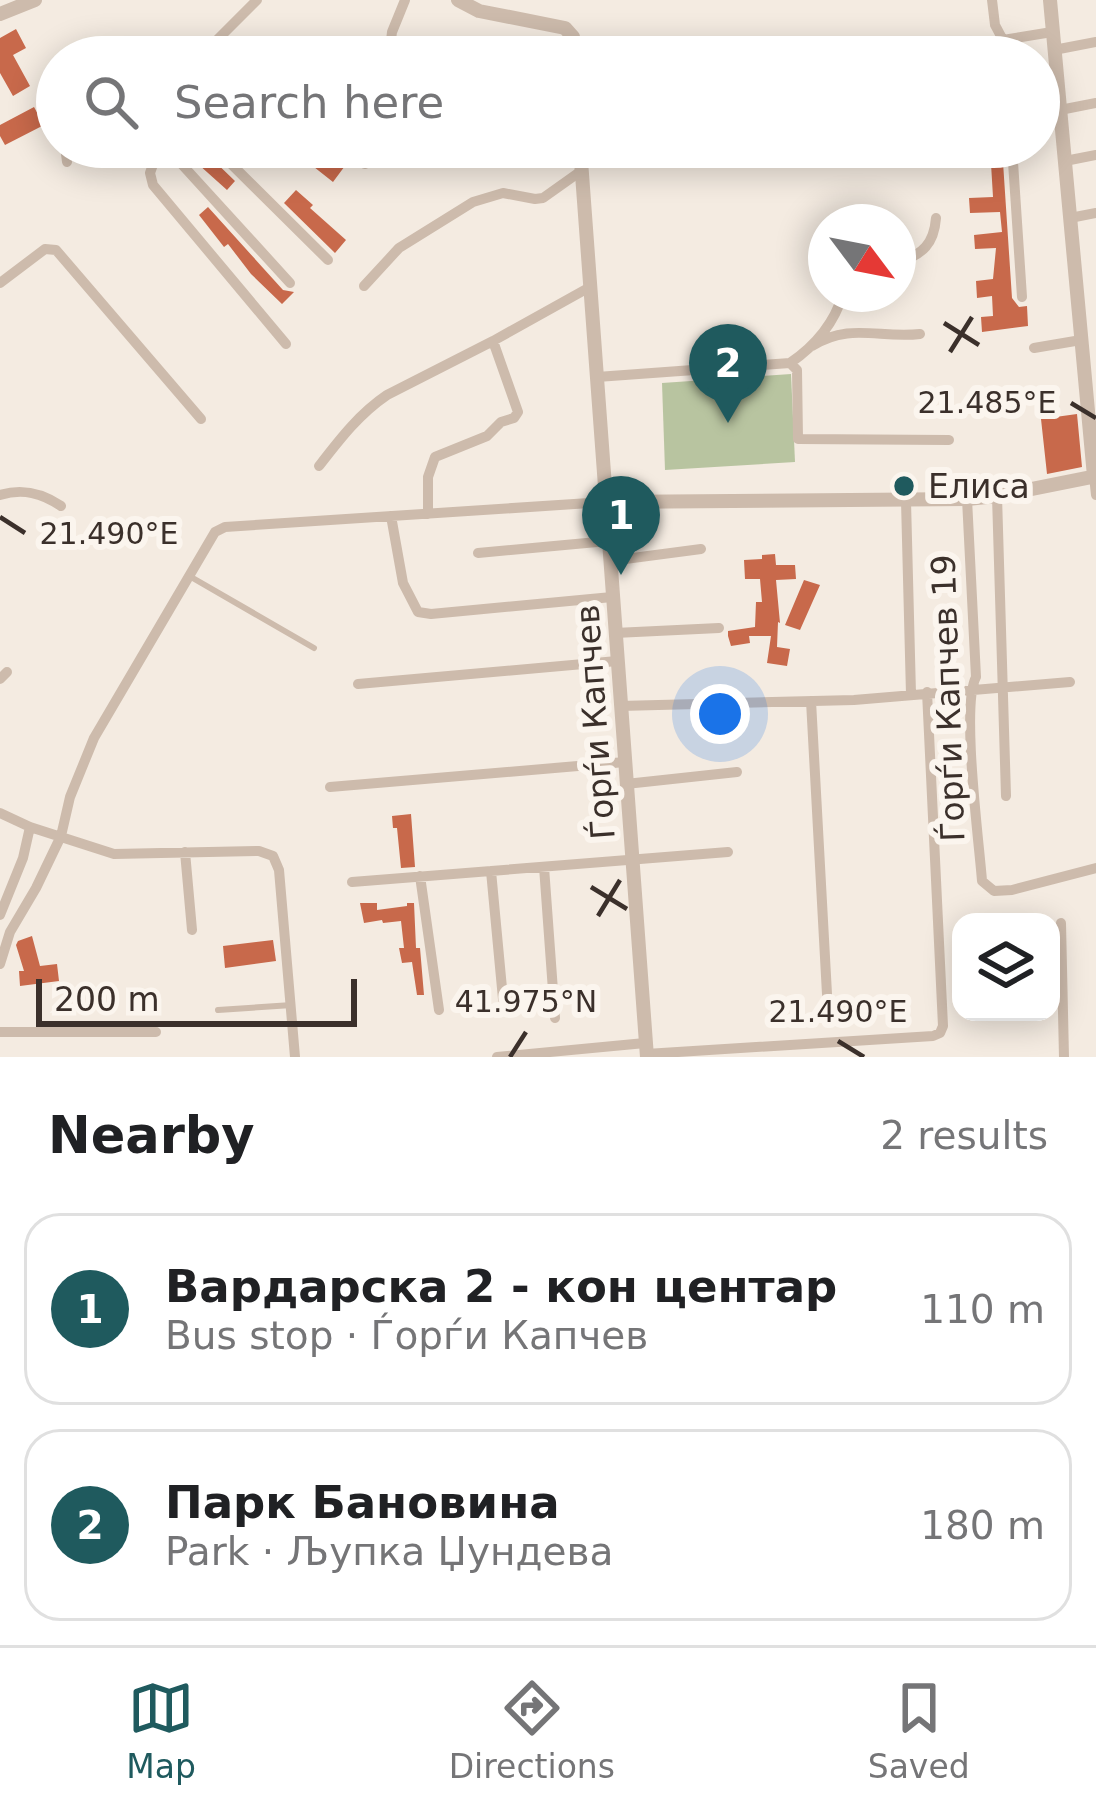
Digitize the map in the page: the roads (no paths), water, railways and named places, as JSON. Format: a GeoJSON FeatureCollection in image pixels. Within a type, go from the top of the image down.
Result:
{"type":"FeatureCollection","features":[{"type":"Feature","properties":{"kind":"street"},"geometry":{"type":"LineString","coordinates":[[0,14],[35,0]]}},
{"type":"Feature","properties":{"kind":"street"},"geometry":{"type":"LineString","coordinates":[[221,36],[257,0]]}},
{"type":"Feature","properties":{"kind":"street"},"geometry":{"type":"LineString","coordinates":[[392,36],[405,0]]}},
{"type":"Feature","properties":{"kind":"street"},"geometry":{"type":"LineString","coordinates":[[458,0],[479,10],[565,28],[572,36]]}},
{"type":"Feature","properties":{"kind":"street"},"geometry":{"type":"LineString","coordinates":[[992,0],[1001,36]]}},
{"type":"Feature","properties":{"kind":"street"},"geometry":{"type":"LineString","coordinates":[[1050,0],[1052,36]]}},
{"type":"Feature","properties":{"kind":"street"},"geometry":{"type":"LineString","coordinates":[[1028,36],[1052,32]]}},
{"type":"Feature","properties":{"kind":"street"},"geometry":{"type":"LineString","coordinates":[[1060,49],[1096,42]]}},
{"type":"Feature","properties":{"kind":"street"},"geometry":{"type":"LineString","coordinates":[[1096,103],[1060,110],[1086,329],[1096,495]]}},
{"type":"Feature","properties":{"kind":"street"},"geometry":{"type":"LineString","coordinates":[[1065,161],[1096,155]]}},
{"type":"Feature","properties":{"kind":"street"},"geometry":{"type":"LineString","coordinates":[[152,168],[153,185],[286,344]]}},
{"type":"Feature","properties":{"kind":"street"},"geometry":{"type":"LineString","coordinates":[[182,168],[290,283]]}},
{"type":"Feature","properties":{"kind":"street"},"geometry":{"type":"LineString","coordinates":[[235,168],[328,260]]}},
{"type":"Feature","properties":{"kind":"street","name":"Ѓорѓи Капчев"},"geometry":{"type":"LineString","coordinates":[[581,168],[646,1051]]}},
{"type":"Feature","properties":{"kind":"street"},"geometry":{"type":"LineString","coordinates":[[1013,168],[1022,297]]}},
{"type":"Feature","properties":{"kind":"street"},"geometry":{"type":"LineString","coordinates":[[364,286],[399,248],[473,202],[503,193],[543,198],[581,171]]}},
{"type":"Feature","properties":{"kind":"street"},"geometry":{"type":"LineString","coordinates":[[1070,218],[1096,213]]}},
{"type":"Feature","properties":{"kind":"street"},"geometry":{"type":"LineString","coordinates":[[916,255],[934,235],[936,218]]}},
{"type":"Feature","properties":{"kind":"street"},"geometry":{"type":"LineString","coordinates":[[0,283],[46,249],[56,250],[201,419]]}},
{"type":"Feature","properties":{"kind":"street"},"geometry":{"type":"LineString","coordinates":[[320,466],[371,406],[590,287]]}},
{"type":"Feature","properties":{"kind":"street"},"geometry":{"type":"LineString","coordinates":[[812,346],[835,312]]}},
{"type":"Feature","properties":{"kind":"street"},"geometry":{"type":"LineString","coordinates":[[1034,348],[1086,329]]}},
{"type":"Feature","properties":{"kind":"street"},"geometry":{"type":"LineString","coordinates":[[597,376],[790,363],[812,346],[845,333],[920,334]]}},
{"type":"Feature","properties":{"kind":"street"},"geometry":{"type":"LineString","coordinates":[[428,514],[428,477],[435,457],[487,436],[518,412],[493,341]]}},
{"type":"Feature","properties":{"kind":"street"},"geometry":{"type":"LineString","coordinates":[[790,363],[797,370],[798,439],[949,440]]}},
{"type":"Feature","properties":{"kind":"street"},"geometry":{"type":"LineString","coordinates":[[0,964],[10,932],[61,836],[70,797],[94,738],[210,538],[225,527],[605,502],[967,499],[1095,476]]}},
{"type":"Feature","properties":{"kind":"street"},"geometry":{"type":"LineString","coordinates":[[0,495],[26,492],[61,506]]}},
{"type":"Feature","properties":{"kind":"street"},"geometry":{"type":"LineString","coordinates":[[997,496],[1006,796]]}},
{"type":"Feature","properties":{"kind":"street","name":"Ѓорѓи Капчев 19"},"geometry":{"type":"LineString","coordinates":[[967,499],[976,677],[970,688],[970,732],[982,881],[994,890],[1012,890],[1096,868]]}},
{"type":"Feature","properties":{"kind":"street"},"geometry":{"type":"LineString","coordinates":[[906,501],[911,694]]}},
{"type":"Feature","properties":{"kind":"street"},"geometry":{"type":"LineString","coordinates":[[391,516],[403,583],[418,612],[612,597]]}},
{"type":"Feature","properties":{"kind":"street"},"geometry":{"type":"LineString","coordinates":[[478,553],[608,541]]}},
{"type":"Feature","properties":{"kind":"street"},"geometry":{"type":"LineString","coordinates":[[610,561],[701,549]]}},
{"type":"Feature","properties":{"kind":"street"},"geometry":{"type":"LineString","coordinates":[[615,633],[719,628]]}},
{"type":"Feature","properties":{"kind":"street"},"geometry":{"type":"LineString","coordinates":[[358,684],[617,662]]}},
{"type":"Feature","properties":{"kind":"street"},"geometry":{"type":"LineString","coordinates":[[620,706],[811,701],[1070,682]]}},
{"type":"Feature","properties":{"kind":"street"},"geometry":{"type":"LineString","coordinates":[[496,1057],[940,1033],[928,692]]}},
{"type":"Feature","properties":{"kind":"street"},"geometry":{"type":"LineString","coordinates":[[811,701],[827,994]]}},
{"type":"Feature","properties":{"kind":"street"},"geometry":{"type":"LineString","coordinates":[[330,787],[625,762]]}},
{"type":"Feature","properties":{"kind":"street"},"geometry":{"type":"LineString","coordinates":[[626,784],[737,772]]}},
{"type":"Feature","properties":{"kind":"street"},"geometry":{"type":"LineString","coordinates":[[0,814],[115,854],[259,850],[273,856],[278,862],[295,1057]]}},
{"type":"Feature","properties":{"kind":"street"},"geometry":{"type":"LineString","coordinates":[[0,914],[30,827]]}},
{"type":"Feature","properties":{"kind":"street"},"geometry":{"type":"LineString","coordinates":[[185,852],[193,930]]}},
{"type":"Feature","properties":{"kind":"street"},"geometry":{"type":"LineString","coordinates":[[352,882],[728,852]]}},
{"type":"Feature","properties":{"kind":"street"},"geometry":{"type":"LineString","coordinates":[[544,867],[555,1018]]}},
{"type":"Feature","properties":{"kind":"street"},"geometry":{"type":"LineString","coordinates":[[491,871],[503,999]]}},
{"type":"Feature","properties":{"kind":"street"},"geometry":{"type":"LineString","coordinates":[[420,876],[440,1010]]}},
{"type":"Feature","properties":{"kind":"street"},"geometry":{"type":"LineString","coordinates":[[1061,923],[1064,1057]]}},
{"type":"Feature","properties":{"kind":"street"},"geometry":{"type":"LineString","coordinates":[[0,1032],[156,1032]]}},
{"type":"Feature","properties":{"kind":"lane"},"geometry":{"type":"LineString","coordinates":[[188,576],[314,648]]}},
{"type":"Feature","properties":{"kind":"lane"},"geometry":{"type":"LineString","coordinates":[[218,1010],[292,1005]]}},
{"type":"Feature","properties":{"kind":"place","name":"Парк Бановина"},"geometry":{"type":"Point","coordinates":[728,423]}},
{"type":"Feature","properties":{"kind":"place","name":"Елиса"},"geometry":{"type":"Point","coordinates":[904,486]}},
{"type":"Feature","properties":{"kind":"place","name":"Вардарска 2 - кон центар"},"geometry":{"type":"Point","coordinates":[621,575]}}]}
